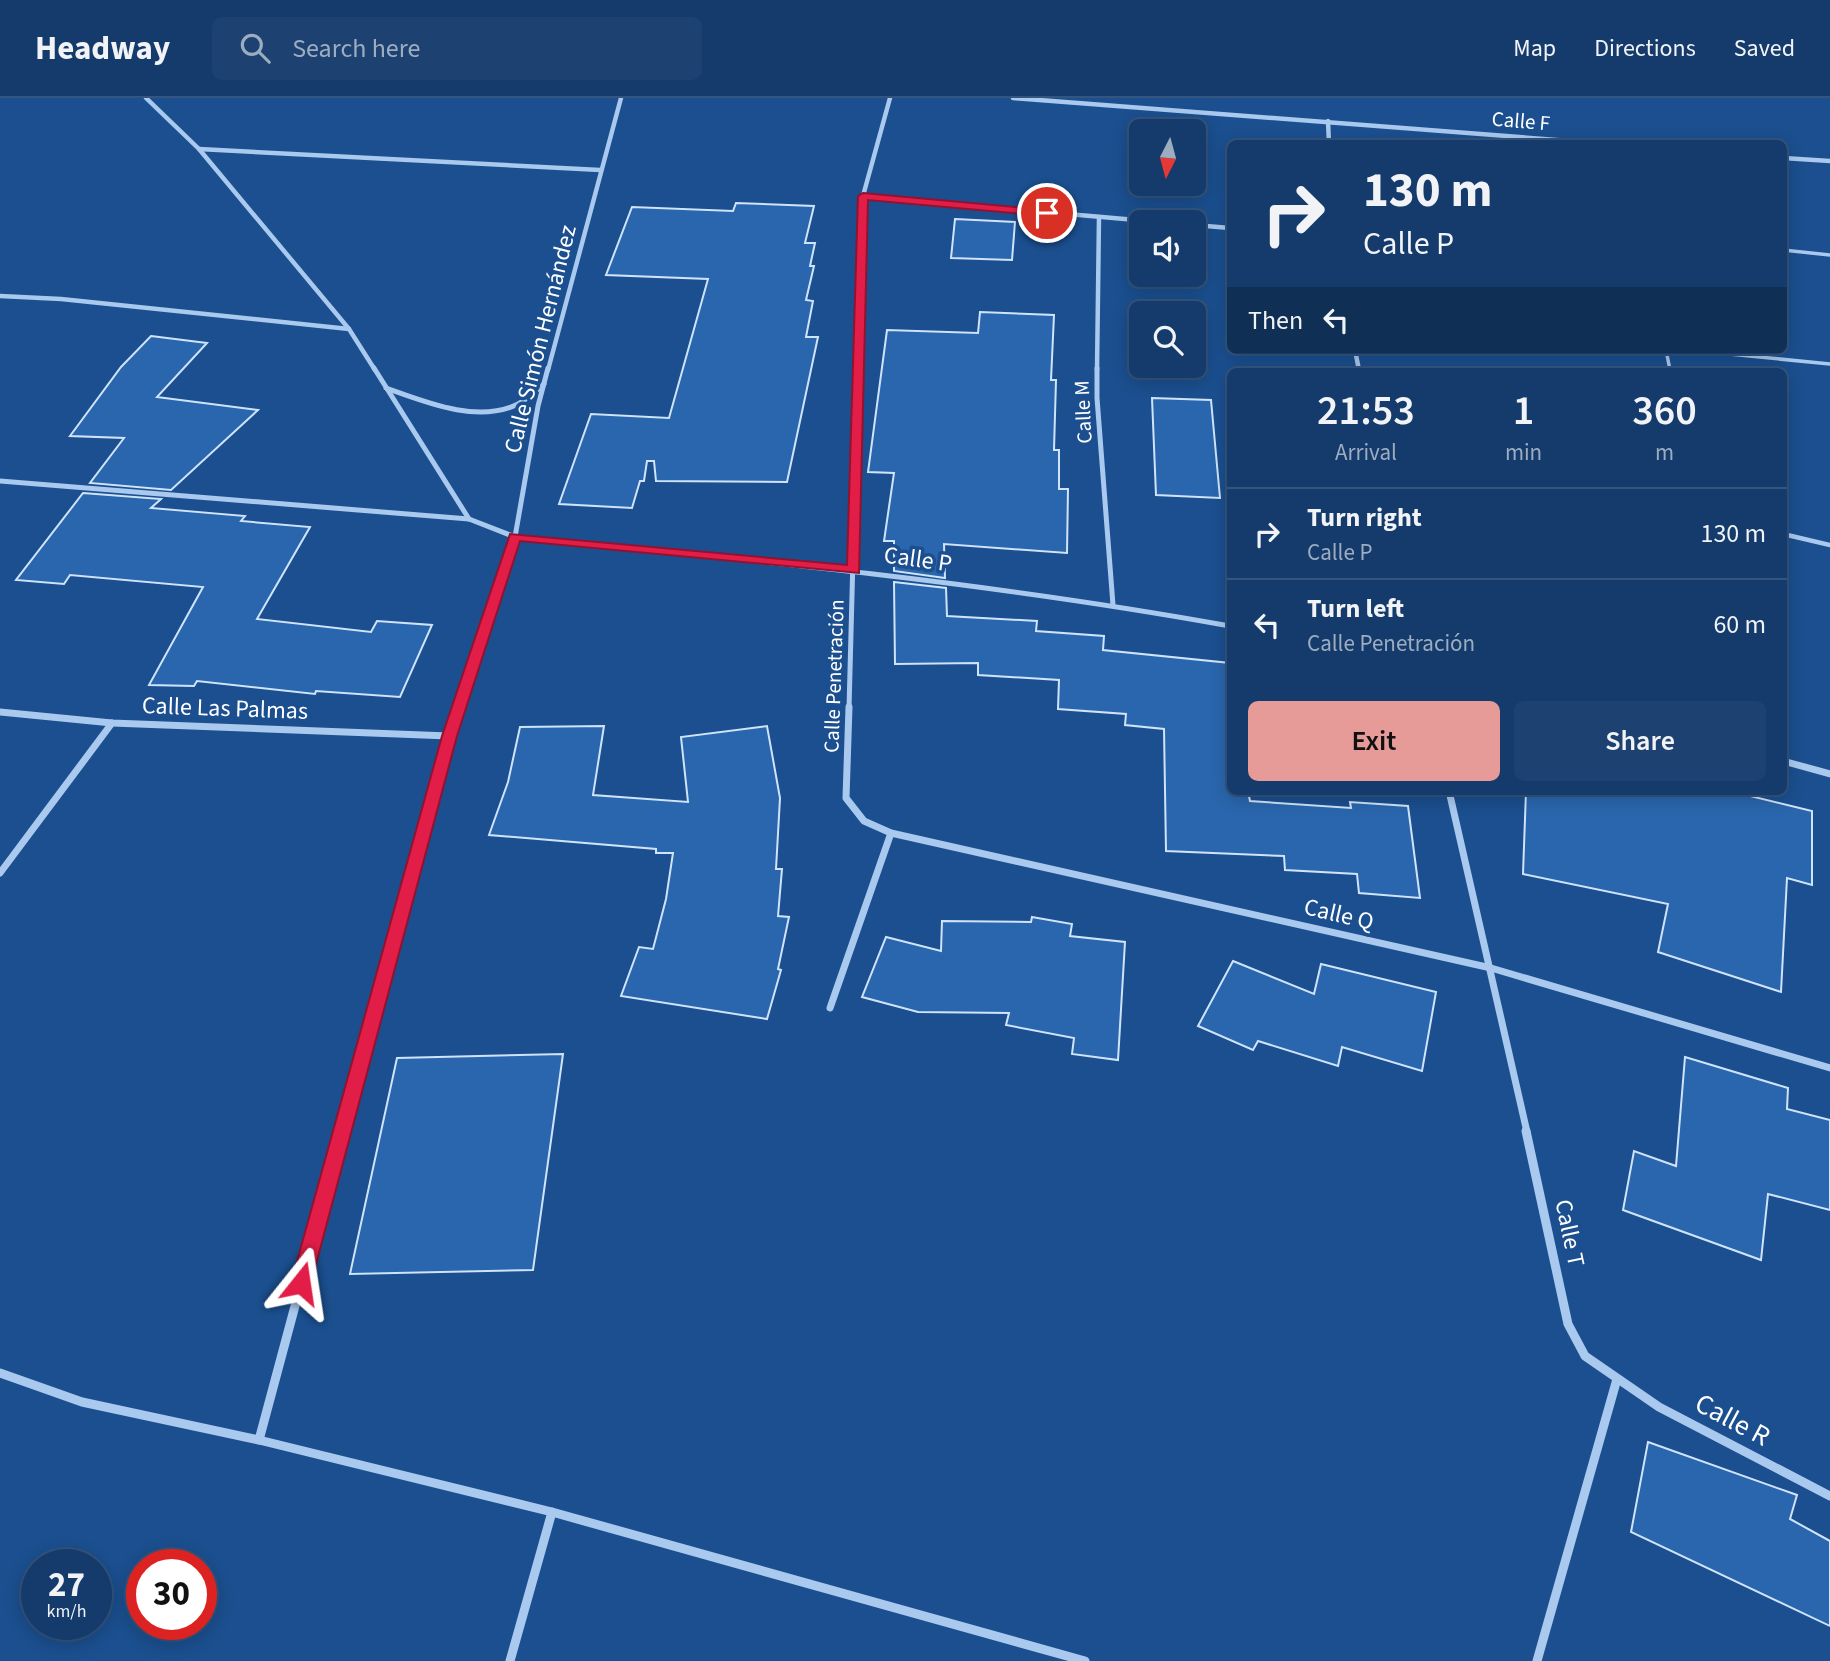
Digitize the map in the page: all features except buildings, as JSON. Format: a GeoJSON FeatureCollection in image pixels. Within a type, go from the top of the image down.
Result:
{"type":"FeatureCollection","features":[{"type":"Feature","properties":{"kind":"street"},"geometry":{"type":"LineString","coordinates":[[146,98],[199,149],[349,329],[469,519]]}},
{"type":"Feature","properties":{"kind":"street","name":"Calle Simón Hernández"},"geometry":{"type":"LineString","coordinates":[[259,1440],[449,736],[515,537],[544,383],[621,98]]}},
{"type":"Feature","properties":{"kind":"street","name":"Calle Penetración"},"geometry":{"type":"LineString","coordinates":[[846,797],[863,196],[890,98]]}},
{"type":"Feature","properties":{"kind":"street","name":"Calle F"},"geometry":{"type":"LineString","coordinates":[[1013,98],[1560,140]]}},
{"type":"Feature","properties":{"kind":"street"},"geometry":{"type":"LineString","coordinates":[[1328,121],[1329,140]]}},
{"type":"Feature","properties":{"kind":"street"},"geometry":{"type":"LineString","coordinates":[[199,149],[600,170]]}},
{"type":"Feature","properties":{"kind":"street"},"geometry":{"type":"LineString","coordinates":[[1787,158],[1830,161]]}},
{"type":"Feature","properties":{"kind":"street"},"geometry":{"type":"LineString","coordinates":[[863,196],[1129,220]]}},
{"type":"Feature","properties":{"kind":"street","name":"Calle M"},"geometry":{"type":"LineString","coordinates":[[1099,217],[1097,398],[1113,606]]}},
{"type":"Feature","properties":{"kind":"street"},"geometry":{"type":"LineString","coordinates":[[1206,226],[1227,228]]}},
{"type":"Feature","properties":{"kind":"street"},"geometry":{"type":"LineString","coordinates":[[0,296],[61,299],[349,329]]}},
{"type":"Feature","properties":{"kind":"street"},"geometry":{"type":"LineString","coordinates":[[386,388],[439,406],[484,409],[518,404],[544,383]]}},
{"type":"Feature","properties":{"kind":"street","name":"Calle P"},"geometry":{"type":"LineString","coordinates":[[0,481],[469,519],[515,537],[854,570],[1113,606],[1227,625]]}},
{"type":"Feature","properties":{"kind":"street","name":"Calle Las Palmas"},"geometry":{"type":"LineString","coordinates":[[0,712],[112,723],[449,736]]}},
{"type":"Feature","properties":{"kind":"street"},"geometry":{"type":"LineString","coordinates":[[0,873],[112,723]]}},
{"type":"Feature","properties":{"kind":"street"},"geometry":{"type":"LineString","coordinates":[[1787,762],[1830,774]]}},
{"type":"Feature","properties":{"kind":"street","name":"Calle T"},"geometry":{"type":"LineString","coordinates":[[1450,795],[1491,968],[1568,1324],[1585,1356],[1617,1379]]}},
{"type":"Feature","properties":{"kind":"street","name":"Calle Q"},"geometry":{"type":"LineString","coordinates":[[846,797],[864,821],[891,832],[1491,968],[1830,1068]]}},
{"type":"Feature","properties":{"kind":"street"},"geometry":{"type":"LineString","coordinates":[[830,1008],[891,832]]}},
{"type":"Feature","properties":{"kind":"street"},"geometry":{"type":"LineString","coordinates":[[0,1373],[82,1402],[259,1440],[552,1512],[1084,1661]]}},
{"type":"Feature","properties":{"kind":"street"},"geometry":{"type":"LineString","coordinates":[[1537,1661],[1617,1379]]}},
{"type":"Feature","properties":{"kind":"street","name":"Calle R"},"geometry":{"type":"LineString","coordinates":[[1617,1379],[1659,1407],[1830,1496]]}},
{"type":"Feature","properties":{"kind":"street"},"geometry":{"type":"LineString","coordinates":[[510,1661],[552,1512]]}},
{"type":"Feature","properties":{"kind":"lane"},"geometry":{"type":"LineString","coordinates":[[1787,251],[1830,256]]}},
{"type":"Feature","properties":{"kind":"lane"},"geometry":{"type":"LineString","coordinates":[[1729,354],[1830,364]]}},
{"type":"Feature","properties":{"kind":"lane"},"geometry":{"type":"LineString","coordinates":[[1787,535],[1830,545]]}},
{"type":"Feature","properties":{"kind":"route"},"geometry":{"type":"LineString","coordinates":[[301,1283],[449,736],[515,537],[854,570],[863,196],[1047,213]]}}]}
